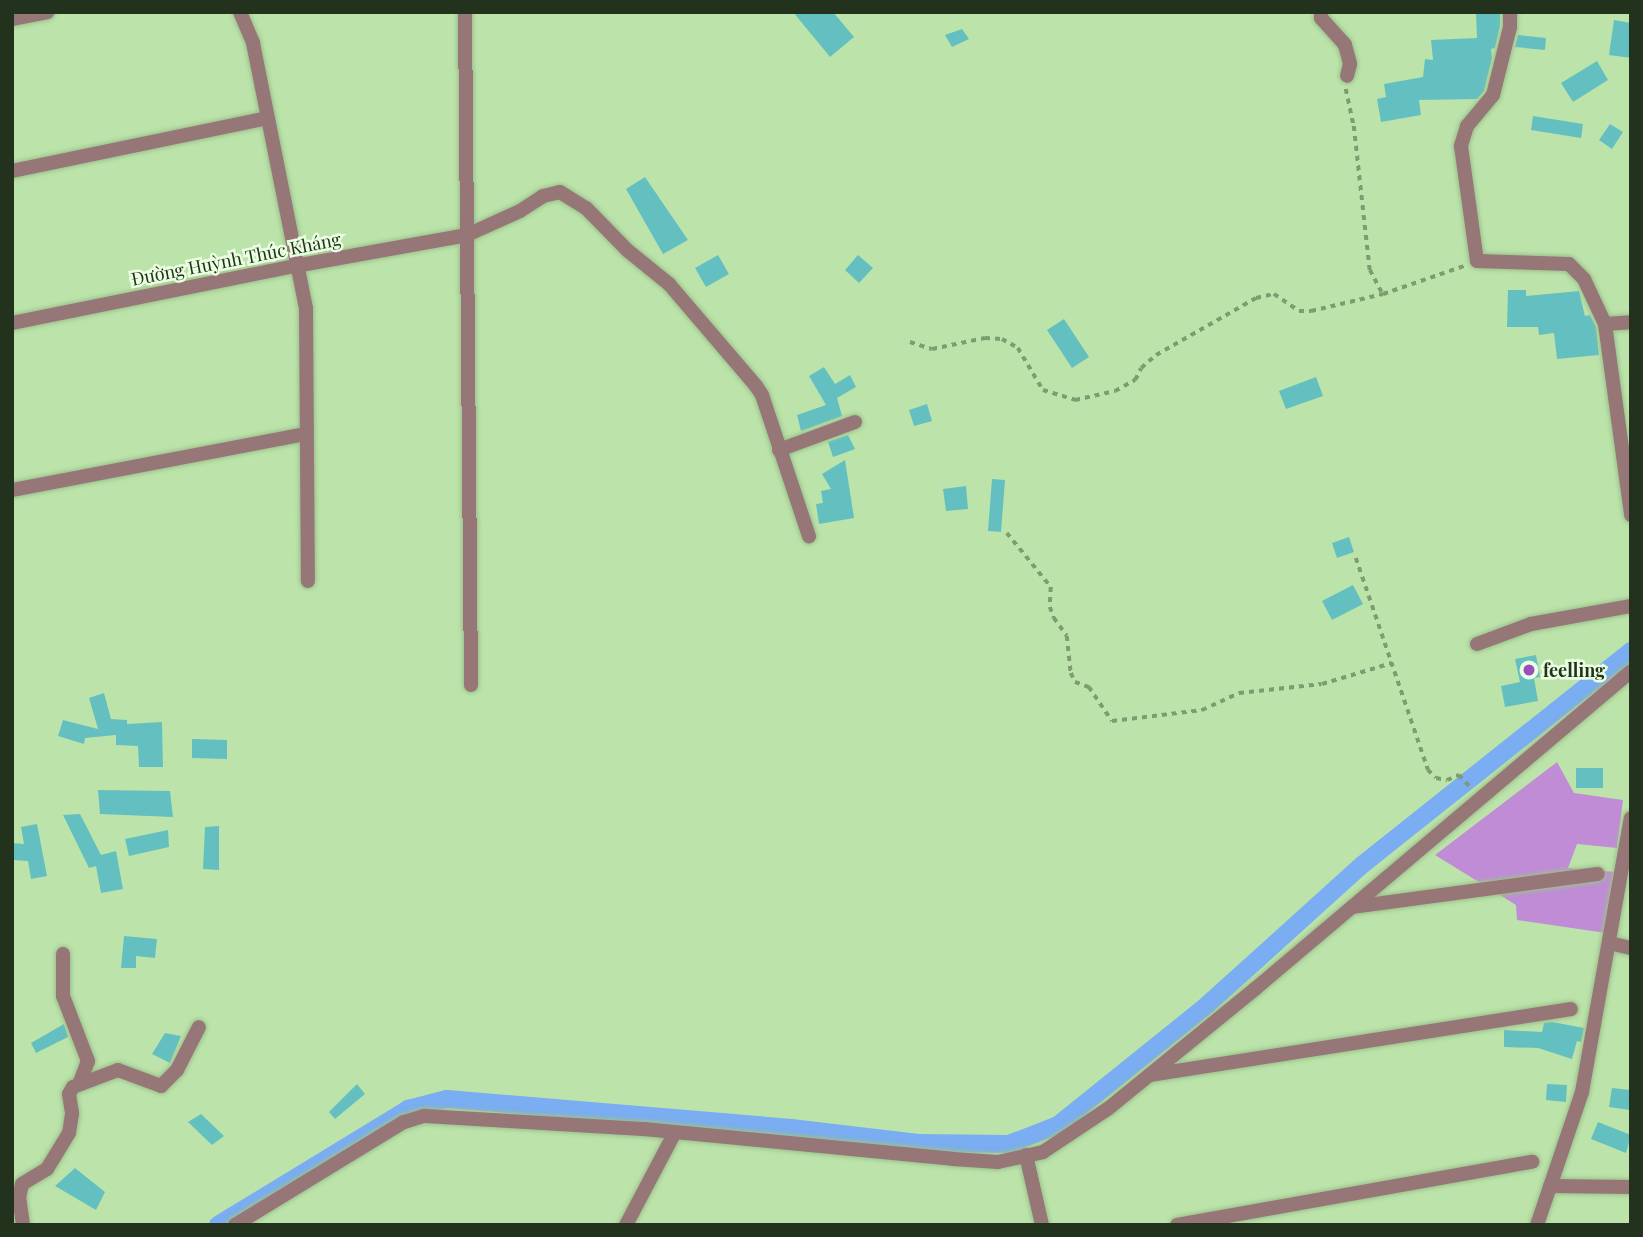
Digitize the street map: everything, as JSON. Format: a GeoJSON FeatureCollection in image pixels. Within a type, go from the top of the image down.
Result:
{"type":"FeatureCollection","features":[{"type":"Feature","properties":{"kind":"street"},"geometry":{"type":"LineString","coordinates":[[12,19],[47,12]]}},
{"type":"Feature","properties":{"kind":"street"},"geometry":{"type":"LineString","coordinates":[[240,12],[253,43],[295,266],[306,308],[309,582]]}},
{"type":"Feature","properties":{"kind":"street"},"geometry":{"type":"LineString","coordinates":[[465,12],[471,685]]}},
{"type":"Feature","properties":{"kind":"street"},"geometry":{"type":"LineString","coordinates":[[1321,12],[1321,18],[1347,51],[1350,64],[1346,76]]}},
{"type":"Feature","properties":{"kind":"street"},"geometry":{"type":"LineString","coordinates":[[1510,12],[1510,27],[1493,95],[1467,126],[1461,146],[1477,261],[1569,264],[1584,279],[1605,324],[1631,515]]}},
{"type":"Feature","properties":{"kind":"street"},"geometry":{"type":"LineString","coordinates":[[12,171],[268,118]]}},
{"type":"Feature","properties":{"kind":"street","name":"Đường Huỳnh Thúc Kháng"},"geometry":{"type":"LineString","coordinates":[[12,323],[295,266],[467,235],[520,211],[543,196],[560,192],[586,208],[644,265],[669,284],[756,386],[779,450]]}},
{"type":"Feature","properties":{"kind":"street"},"geometry":{"type":"LineString","coordinates":[[1605,324],[1631,322]]}},
{"type":"Feature","properties":{"kind":"street"},"geometry":{"type":"LineString","coordinates":[[809,536],[779,450],[855,422]]}},
{"type":"Feature","properties":{"kind":"street"},"geometry":{"type":"LineString","coordinates":[[12,490],[306,434]]}},
{"type":"Feature","properties":{"kind":"street"},"geometry":{"type":"LineString","coordinates":[[1477,644],[1531,624],[1631,606]]}},
{"type":"Feature","properties":{"kind":"street"},"geometry":{"type":"LineString","coordinates":[[235,1225],[404,1122],[424,1116],[675,1132],[953,1159],[998,1161],[1043,1152],[1109,1108],[1631,671]]}},
{"type":"Feature","properties":{"kind":"street"},"geometry":{"type":"LineString","coordinates":[[1537,1225],[1582,1092],[1631,818]]}},
{"type":"Feature","properties":{"kind":"street"},"geometry":{"type":"LineString","coordinates":[[1351,908],[1598,874]]}},
{"type":"Feature","properties":{"kind":"street"},"geometry":{"type":"LineString","coordinates":[[1609,943],[1631,948]]}},
{"type":"Feature","properties":{"kind":"street"},"geometry":{"type":"LineString","coordinates":[[23,1225],[16,1196],[22,1184],[47,1169],[69,1133],[72,1112],[69,1094],[80,1082],[88,1061],[63,996],[63,954]]}},
{"type":"Feature","properties":{"kind":"street"},"geometry":{"type":"LineString","coordinates":[[1148,1075],[1571,1009]]}},
{"type":"Feature","properties":{"kind":"street"},"geometry":{"type":"LineString","coordinates":[[80,1082],[118,1070],[162,1086],[177,1070],[199,1027]]}},
{"type":"Feature","properties":{"kind":"street"},"geometry":{"type":"LineString","coordinates":[[626,1225],[675,1132]]}},
{"type":"Feature","properties":{"kind":"street"},"geometry":{"type":"LineString","coordinates":[[1026,1156],[1042,1225]]}},
{"type":"Feature","properties":{"kind":"street"},"geometry":{"type":"LineString","coordinates":[[1177,1225],[1532,1162]]}},
{"type":"Feature","properties":{"kind":"street"},"geometry":{"type":"LineString","coordinates":[[1550,1185],[1631,1187]]}},
{"type":"Feature","properties":{"kind":"path"},"geometry":{"type":"LineString","coordinates":[[1346,76],[1346,98],[1354,127],[1370,270],[1383,294]]}},
{"type":"Feature","properties":{"kind":"path"},"geometry":{"type":"LineString","coordinates":[[910,342],[932,349],[985,338],[1002,339],[1017,348],[1043,390],[1075,400],[1115,391],[1135,380],[1141,368],[1156,355],[1256,298],[1274,294],[1299,311],[1311,311],[1383,294],[1477,261]]}},
{"type":"Feature","properties":{"kind":"path"},"geometry":{"type":"LineString","coordinates":[[1007,533],[1051,587],[1050,607],[1054,618],[1068,636],[1071,673],[1075,682],[1089,687],[1112,721],[1202,710],[1239,693],[1322,684],[1392,663]]}},
{"type":"Feature","properties":{"kind":"path"},"geometry":{"type":"LineString","coordinates":[[1356,558],[1427,770],[1436,778],[1447,780],[1459,775],[1473,789]]}},
{"type":"Feature","properties":{"kind":"shaded area"},"geometry":{"type":"Polygon","coordinates":[[[1557,762],[1574,793],[1623,800],[1617,848],[1577,844],[1568,868],[1615,872],[1606,933],[1517,920],[1516,905],[1435,855],[1557,762]]]}},
{"type":"Feature","properties":{"kind":"building"},"geometry":{"type":"Polygon","coordinates":[[[793,12],[833,12],[854,37],[830,57],[793,12]]]}},
{"type":"Feature","properties":{"kind":"building"},"geometry":{"type":"Polygon","coordinates":[[[1476,12],[1500,12],[1500,26],[1495,48],[1491,49],[1492,58],[1484,91],[1477,99],[1419,100],[1421,115],[1381,122],[1377,99],[1386,97],[1384,84],[1423,77],[1425,59],[1433,60],[1431,40],[1477,38],[1476,12]]]}},
{"type":"Feature","properties":{"kind":"building"},"geometry":{"type":"Polygon","coordinates":[[[1614,20],[1631,23],[1631,58],[1609,55],[1614,20]]]}},
{"type":"Feature","properties":{"kind":"building"},"geometry":{"type":"Polygon","coordinates":[[[962,29],[969,39],[952,47],[945,35],[962,29]]]}},
{"type":"Feature","properties":{"kind":"building"},"geometry":{"type":"Polygon","coordinates":[[[1518,35],[1546,38],[1545,50],[1515,47],[1518,35]]]}},
{"type":"Feature","properties":{"kind":"building"},"geometry":{"type":"Polygon","coordinates":[[[1597,61],[1608,80],[1573,102],[1561,83],[1597,61]]]}},
{"type":"Feature","properties":{"kind":"building"},"geometry":{"type":"Polygon","coordinates":[[[1533,116],[1583,124],[1581,138],[1531,130],[1533,116]]]}},
{"type":"Feature","properties":{"kind":"building"},"geometry":{"type":"Polygon","coordinates":[[[1610,124],[1623,132],[1612,149],[1599,140],[1610,124]]]}},
{"type":"Feature","properties":{"kind":"building"},"geometry":{"type":"Polygon","coordinates":[[[645,177],[688,240],[663,254],[626,189],[645,177]]]}},
{"type":"Feature","properties":{"kind":"building"},"geometry":{"type":"Polygon","coordinates":[[[718,255],[729,274],[706,287],[695,268],[718,255]]]}},
{"type":"Feature","properties":{"kind":"building"},"geometry":{"type":"Polygon","coordinates":[[[858,255],[873,268],[859,283],[845,270],[858,255]]]}},
{"type":"Feature","properties":{"kind":"building"},"geometry":{"type":"Polygon","coordinates":[[[1508,290],[1526,290],[1526,296],[1579,291],[1585,316],[1590,315],[1596,327],[1599,355],[1557,359],[1554,333],[1539,335],[1538,327],[1507,327],[1508,290]]]}},
{"type":"Feature","properties":{"kind":"building"},"geometry":{"type":"Polygon","coordinates":[[[1064,319],[1089,357],[1072,368],[1047,330],[1064,319]]]}},
{"type":"Feature","properties":{"kind":"building"},"geometry":{"type":"Polygon","coordinates":[[[824,367],[835,384],[850,375],[856,387],[837,398],[842,416],[801,431],[797,415],[826,405],[809,376],[824,367]]]}},
{"type":"Feature","properties":{"kind":"building"},"geometry":{"type":"Polygon","coordinates":[[[1316,377],[1323,396],[1286,409],[1279,391],[1316,377]]]}},
{"type":"Feature","properties":{"kind":"building"},"geometry":{"type":"Polygon","coordinates":[[[927,404],[932,421],[914,426],[909,410],[927,404]]]}},
{"type":"Feature","properties":{"kind":"building"},"geometry":{"type":"Polygon","coordinates":[[[848,435],[855,449],[833,457],[828,442],[848,435]]]}},
{"type":"Feature","properties":{"kind":"building"},"geometry":{"type":"Polygon","coordinates":[[[845,460],[854,518],[819,524],[816,504],[823,503],[821,491],[831,489],[822,474],[845,460]]]}},
{"type":"Feature","properties":{"kind":"building"},"geometry":{"type":"Polygon","coordinates":[[[992,479],[1005,480],[1001,532],[988,531],[992,479]]]}},
{"type":"Feature","properties":{"kind":"building"},"geometry":{"type":"Polygon","coordinates":[[[966,486],[968,509],[946,511],[943,489],[966,486]]]}},
{"type":"Feature","properties":{"kind":"building"},"geometry":{"type":"Polygon","coordinates":[[[1349,537],[1354,552],[1337,558],[1332,543],[1349,537]]]}},
{"type":"Feature","properties":{"kind":"building"},"geometry":{"type":"Polygon","coordinates":[[[1353,585],[1363,604],[1332,620],[1322,601],[1353,585]]]}},
{"type":"Feature","properties":{"kind":"building"},"geometry":{"type":"Polygon","coordinates":[[[1536,655],[1540,677],[1534,678],[1538,701],[1505,707],[1501,686],[1520,682],[1515,659],[1536,655]]]}},
{"type":"Feature","properties":{"kind":"building"},"geometry":{"type":"Polygon","coordinates":[[[104,693],[111,719],[127,720],[127,724],[162,722],[163,767],[139,767],[138,746],[116,745],[116,735],[85,738],[84,744],[58,736],[63,720],[98,729],[89,698],[104,693]]]}},
{"type":"Feature","properties":{"kind":"building"},"geometry":{"type":"Polygon","coordinates":[[[192,739],[227,740],[227,759],[192,758],[192,739]]]}},
{"type":"Feature","properties":{"kind":"building"},"geometry":{"type":"Polygon","coordinates":[[[1576,768],[1603,768],[1603,788],[1576,788],[1576,768]]]}},
{"type":"Feature","properties":{"kind":"building"},"geometry":{"type":"Polygon","coordinates":[[[98,790],[170,791],[173,817],[100,814],[98,790]]]}},
{"type":"Feature","properties":{"kind":"building"},"geometry":{"type":"Polygon","coordinates":[[[80,814],[101,855],[116,851],[123,889],[101,893],[96,866],[89,868],[63,815],[80,814]]]}},
{"type":"Feature","properties":{"kind":"building"},"geometry":{"type":"Polygon","coordinates":[[[37,824],[47,876],[31,879],[28,861],[12,860],[12,843],[24,844],[21,827],[37,824]]]}},
{"type":"Feature","properties":{"kind":"building"},"geometry":{"type":"Polygon","coordinates":[[[219,826],[219,870],[203,869],[205,827],[219,826]]]}},
{"type":"Feature","properties":{"kind":"building"},"geometry":{"type":"Polygon","coordinates":[[[168,830],[169,847],[129,856],[125,839],[168,830]]]}},
{"type":"Feature","properties":{"kind":"building"},"geometry":{"type":"Polygon","coordinates":[[[124,936],[157,939],[155,958],[136,956],[136,968],[121,968],[124,936]]]}},
{"type":"Feature","properties":{"kind":"building"},"geometry":{"type":"Polygon","coordinates":[[[1544,1023],[1584,1028],[1581,1042],[1577,1041],[1572,1059],[1538,1048],[1504,1047],[1504,1030],[1542,1032],[1544,1023]]]}},
{"type":"Feature","properties":{"kind":"building"},"geometry":{"type":"Polygon","coordinates":[[[64,1024],[68,1037],[36,1053],[31,1043],[64,1024]]]}},
{"type":"Feature","properties":{"kind":"building"},"geometry":{"type":"Polygon","coordinates":[[[165,1033],[181,1036],[170,1063],[152,1054],[165,1033]]]}},
{"type":"Feature","properties":{"kind":"building"},"geometry":{"type":"Polygon","coordinates":[[[357,1084],[365,1094],[335,1119],[329,1112],[357,1084]]]}},
{"type":"Feature","properties":{"kind":"building"},"geometry":{"type":"Polygon","coordinates":[[[1547,1084],[1567,1085],[1566,1102],[1546,1100],[1547,1084]]]}},
{"type":"Feature","properties":{"kind":"building"},"geometry":{"type":"Polygon","coordinates":[[[1612,1088],[1631,1090],[1630,1110],[1609,1107],[1612,1088]]]}},
{"type":"Feature","properties":{"kind":"building"},"geometry":{"type":"Polygon","coordinates":[[[201,1114],[224,1136],[212,1145],[188,1122],[201,1114]]]}},
{"type":"Feature","properties":{"kind":"building"},"geometry":{"type":"Polygon","coordinates":[[[1598,1122],[1631,1135],[1626,1153],[1591,1139],[1598,1122]]]}},
{"type":"Feature","properties":{"kind":"building"},"geometry":{"type":"Polygon","coordinates":[[[75,1168],[105,1192],[96,1210],[55,1186],[75,1168]]]}},
{"type":"Feature","properties":{"kind":"waterway"},"geometry":{"type":"LineString","coordinates":[[218,1225],[408,1109],[447,1099],[791,1128],[918,1143],[1009,1144],[1058,1125],[1207,1005],[1362,865],[1631,651]]}},
{"type":"Feature","properties":{"kind":"place","name":"feelling"},"geometry":{"type":"Point","coordinates":[1529,670]}}]}
